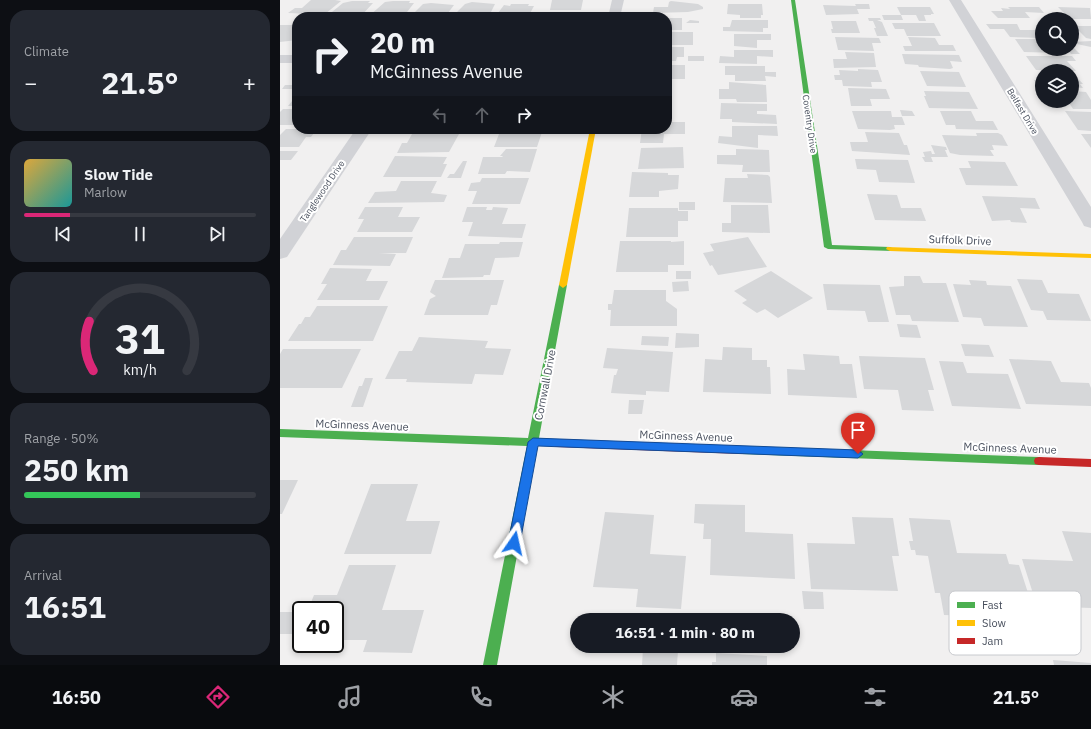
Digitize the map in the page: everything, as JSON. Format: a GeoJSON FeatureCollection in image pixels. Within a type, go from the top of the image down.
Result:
{"type":"FeatureCollection","features":[{"type":"Feature","properties":{"kind":"street"},"geometry":{"type":"LineString","coordinates":[[615,12],[618,0]]}},
{"type":"Feature","properties":{"kind":"street","name":"Coventry Drive"},"geometry":{"type":"LineString","coordinates":[[793,0],[828,247]]}},
{"type":"Feature","properties":{"kind":"street","name":"Belfast Drive"},"geometry":{"type":"LineString","coordinates":[[955,0],[1091,222]]}},
{"type":"Feature","properties":{"kind":"street"},"geometry":{"type":"LineString","coordinates":[[280,59],[292,59]]}},
{"type":"Feature","properties":{"kind":"street","name":"Tanglewood Drive"},"geometry":{"type":"LineString","coordinates":[[280,253],[361,134]]}},
{"type":"Feature","properties":{"kind":"street","name":"Cornwall Drive"},"geometry":{"type":"LineString","coordinates":[[490,665],[592,134]]}},
{"type":"Feature","properties":{"kind":"street","name":"Suffolk Drive"},"geometry":{"type":"LineString","coordinates":[[828,247],[1091,256]]}},
{"type":"Feature","properties":{"kind":"street","name":"McGinness Avenue"},"geometry":{"type":"LineString","coordinates":[[280,433],[486,442],[533,442],[1091,463]]}},
{"type":"Feature","properties":{"kind":"building"},"geometry":{"type":"Polygon","coordinates":[[[311,0],[341,1],[327,12],[288,13],[295,8],[302,8],[311,0]]]}},
{"type":"Feature","properties":{"kind":"building"},"geometry":{"type":"Polygon","coordinates":[[[552,0],[583,0],[581,10],[550,10],[552,0]]]}},
{"type":"Feature","properties":{"kind":"building"},"geometry":{"type":"Polygon","coordinates":[[[352,1],[370,1],[368,3],[373,3],[365,12],[332,12],[343,3],[352,1]]]}},
{"type":"Feature","properties":{"kind":"building"},"geometry":{"type":"Polygon","coordinates":[[[410,1],[409,3],[414,3],[407,12],[374,12],[385,2],[410,1]]]}},
{"type":"Feature","properties":{"kind":"building"},"geometry":{"type":"Polygon","coordinates":[[[472,2],[495,4],[491,12],[457,12],[465,4],[472,2]]]}},
{"type":"Feature","properties":{"kind":"building"},"geometry":{"type":"Polygon","coordinates":[[[669,2],[698,4],[703,7],[703,9],[688,12],[653,12],[654,7],[668,7],[669,2]]]}},
{"type":"Feature","properties":{"kind":"building"},"geometry":{"type":"Polygon","coordinates":[[[431,3],[454,5],[449,12],[415,12],[423,4],[431,3]]]}},
{"type":"Feature","properties":{"kind":"building"},"geometry":{"type":"Polygon","coordinates":[[[511,4],[529,4],[528,6],[534,6],[531,12],[499,12],[504,5],[510,6],[511,4]]]}},
{"type":"Feature","properties":{"kind":"building"},"geometry":{"type":"Polygon","coordinates":[[[728,4],[762,4],[763,15],[761,15],[761,18],[740,18],[740,15],[727,14],[728,4]]]}},
{"type":"Feature","properties":{"kind":"building"},"geometry":{"type":"Polygon","coordinates":[[[855,4],[869,4],[870,9],[857,9],[859,14],[826,15],[823,5],[856,6],[855,4]]]}},
{"type":"Feature","properties":{"kind":"building"},"geometry":{"type":"Polygon","coordinates":[[[897,7],[930,7],[934,14],[924,15],[926,21],[919,21],[916,15],[901,15],[897,7]]]}},
{"type":"Feature","properties":{"kind":"building"},"geometry":{"type":"Polygon","coordinates":[[[1008,7],[1039,7],[1043,12],[1025,12],[1030,18],[998,18],[991,11],[1003,11],[1001,8],[1010,9],[1008,7]]]}},
{"type":"Feature","properties":{"kind":"building"},"geometry":{"type":"Polygon","coordinates":[[[1058,7],[1090,8],[1091,19],[1079,19],[1079,12],[1063,12],[1058,7]]]}},
{"type":"Feature","properties":{"kind":"building"},"geometry":{"type":"Polygon","coordinates":[[[882,15],[901,15],[903,20],[884,20],[882,15]]]}},
{"type":"Feature","properties":{"kind":"building"},"geometry":{"type":"Polygon","coordinates":[[[672,18],[682,18],[682,30],[672,30],[672,18]]]}},
{"type":"Feature","properties":{"kind":"building"},"geometry":{"type":"Polygon","coordinates":[[[868,18],[880,18],[881,20],[877,20],[882,22],[888,36],[877,36],[873,21],[869,21],[868,18]]]}},
{"type":"Feature","properties":{"kind":"building"},"geometry":{"type":"Polygon","coordinates":[[[690,20],[699,21],[699,23],[686,23],[690,20]]]}},
{"type":"Feature","properties":{"kind":"building"},"geometry":{"type":"Polygon","coordinates":[[[732,20],[768,20],[768,28],[763,28],[763,32],[723,31],[723,27],[730,27],[732,20]]]}},
{"type":"Feature","properties":{"kind":"building"},"geometry":{"type":"Polygon","coordinates":[[[831,21],[856,21],[860,33],[832,33],[831,29],[833,29],[831,21]]]}},
{"type":"Feature","properties":{"kind":"building"},"geometry":{"type":"Polygon","coordinates":[[[892,23],[934,23],[941,36],[907,36],[904,29],[895,29],[892,23]]]}},
{"type":"Feature","properties":{"kind":"building"},"geometry":{"type":"Polygon","coordinates":[[[986,24],[1017,24],[1020,30],[1035,30],[1035,38],[1010,37],[1004,29],[990,29],[986,24]]]}},
{"type":"Feature","properties":{"kind":"building"},"geometry":{"type":"Polygon","coordinates":[[[280,25],[292,25],[292,41],[280,42],[280,25]]]}},
{"type":"Feature","properties":{"kind":"building"},"geometry":{"type":"Polygon","coordinates":[[[1079,26],[1091,26],[1091,39],[1086,38],[1079,31],[1079,26]]]}},
{"type":"Feature","properties":{"kind":"building"},"geometry":{"type":"Polygon","coordinates":[[[672,32],[693,32],[693,45],[672,45],[672,32]]]}},
{"type":"Feature","properties":{"kind":"building"},"geometry":{"type":"Polygon","coordinates":[[[734,34],[771,34],[771,40],[757,40],[757,48],[734,46],[734,34]]]}},
{"type":"Feature","properties":{"kind":"building"},"geometry":{"type":"Polygon","coordinates":[[[835,37],[879,38],[881,43],[872,43],[874,51],[838,50],[835,37]]]}},
{"type":"Feature","properties":{"kind":"building"},"geometry":{"type":"Polygon","coordinates":[[[908,37],[935,38],[939,45],[953,45],[956,51],[905,51],[903,46],[912,46],[908,37]]]}},
{"type":"Feature","properties":{"kind":"building"},"geometry":{"type":"Polygon","coordinates":[[[1015,39],[1035,39],[1035,52],[1024,52],[1015,39]]]}},
{"type":"Feature","properties":{"kind":"building"},"geometry":{"type":"Polygon","coordinates":[[[1091,41],[1091,47],[1079,44],[1079,42],[1091,41]]]}},
{"type":"Feature","properties":{"kind":"building"},"geometry":{"type":"Polygon","coordinates":[[[672,47],[684,47],[684,57],[677,57],[676,61],[672,61],[672,47]]]}},
{"type":"Feature","properties":{"kind":"building"},"geometry":{"type":"Polygon","coordinates":[[[734,50],[773,50],[773,57],[757,56],[757,64],[719,63],[720,56],[734,57],[734,50]]]}},
{"type":"Feature","properties":{"kind":"building"},"geometry":{"type":"Polygon","coordinates":[[[845,52],[874,53],[876,67],[834,68],[833,59],[847,59],[845,52]]]}},
{"type":"Feature","properties":{"kind":"building"},"geometry":{"type":"Polygon","coordinates":[[[902,54],[959,55],[962,62],[950,61],[953,68],[950,69],[919,67],[918,65],[905,64],[902,54]]]}},
{"type":"Feature","properties":{"kind":"building"},"geometry":{"type":"Polygon","coordinates":[[[688,56],[704,56],[704,61],[688,61],[688,56]]]}},
{"type":"Feature","properties":{"kind":"building"},"geometry":{"type":"Polygon","coordinates":[[[1026,56],[1072,56],[1076,61],[1067,61],[1070,64],[1035,64],[1035,69],[1026,56]]]}},
{"type":"Feature","properties":{"kind":"building"},"geometry":{"type":"Polygon","coordinates":[[[672,65],[685,65],[685,79],[672,79],[672,65]]]}},
{"type":"Feature","properties":{"kind":"building"},"geometry":{"type":"Polygon","coordinates":[[[725,66],[765,66],[765,72],[776,72],[776,77],[765,76],[766,81],[735,81],[735,75],[725,75],[725,66]]]}},
{"type":"Feature","properties":{"kind":"building"},"geometry":{"type":"Polygon","coordinates":[[[858,69],[878,70],[882,82],[871,82],[872,87],[843,86],[842,80],[835,80],[834,75],[840,75],[839,70],[858,71],[858,69]]]}},
{"type":"Feature","properties":{"kind":"building"},"geometry":{"type":"Polygon","coordinates":[[[920,71],[959,72],[966,87],[927,86],[920,71]]]}},
{"type":"Feature","properties":{"kind":"building"},"geometry":{"type":"Polygon","coordinates":[[[1079,80],[1083,84],[1080,84],[1083,88],[1079,88],[1079,80]]]}},
{"type":"Feature","properties":{"kind":"building"},"geometry":{"type":"Polygon","coordinates":[[[729,82],[766,85],[767,102],[737,102],[736,99],[719,99],[719,89],[729,89],[729,82]]]}},
{"type":"Feature","properties":{"kind":"building"},"geometry":{"type":"Polygon","coordinates":[[[285,85],[292,85],[292,89],[282,89],[285,85]]]}},
{"type":"Feature","properties":{"kind":"building"},"geometry":{"type":"Polygon","coordinates":[[[848,88],[886,89],[890,99],[870,99],[872,106],[851,106],[848,88]]]}},
{"type":"Feature","properties":{"kind":"building"},"geometry":{"type":"Polygon","coordinates":[[[924,91],[969,92],[978,109],[929,108],[924,96],[926,96],[924,91]]]}},
{"type":"Feature","properties":{"kind":"building"},"geometry":{"type":"Polygon","coordinates":[[[1079,92],[1086,92],[1091,100],[1091,109],[1073,109],[1079,108],[1079,92]]]}},
{"type":"Feature","properties":{"kind":"building"},"geometry":{"type":"Polygon","coordinates":[[[721,103],[767,104],[767,111],[757,111],[757,114],[776,115],[777,124],[732,122],[732,119],[720,119],[721,103]]]}},
{"type":"Feature","properties":{"kind":"building"},"geometry":{"type":"Polygon","coordinates":[[[283,109],[292,109],[292,125],[280,125],[280,112],[283,109]]]}},
{"type":"Feature","properties":{"kind":"building"},"geometry":{"type":"Polygon","coordinates":[[[900,110],[912,111],[915,116],[902,116],[900,110]]]}},
{"type":"Feature","properties":{"kind":"building"},"geometry":{"type":"Polygon","coordinates":[[[852,111],[891,111],[892,117],[902,117],[905,125],[894,125],[895,129],[890,130],[858,129],[852,111]]]}},
{"type":"Feature","properties":{"kind":"building"},"geometry":{"type":"Polygon","coordinates":[[[940,111],[971,111],[976,121],[993,121],[998,130],[956,129],[955,125],[946,125],[940,111]]]}},
{"type":"Feature","properties":{"kind":"building"},"geometry":{"type":"Polygon","coordinates":[[[1065,111],[1091,112],[1091,131],[1078,130],[1065,111]]]}},
{"type":"Feature","properties":{"kind":"building"},"geometry":{"type":"Polygon","coordinates":[[[672,122],[685,122],[685,134],[672,134],[672,122]]]}},
{"type":"Feature","properties":{"kind":"building"},"geometry":{"type":"Polygon","coordinates":[[[732,126],[777,126],[778,136],[758,135],[758,148],[718,143],[719,136],[732,137],[732,126]]]}},
{"type":"Feature","properties":{"kind":"building"},"geometry":{"type":"Polygon","coordinates":[[[286,129],[292,129],[292,134],[313,134],[311,137],[306,137],[299,147],[280,147],[280,135],[286,129]]]}},
{"type":"Feature","properties":{"kind":"building"},"geometry":{"type":"Polygon","coordinates":[[[865,132],[899,133],[904,145],[907,145],[910,155],[852,151],[850,142],[868,142],[865,132]]]}},
{"type":"Feature","properties":{"kind":"building"},"geometry":{"type":"Polygon","coordinates":[[[976,133],[998,133],[1002,135],[1008,146],[992,145],[994,150],[990,150],[994,156],[960,155],[950,153],[942,135],[977,136],[976,133]]]}},
{"type":"Feature","properties":{"kind":"building"},"geometry":{"type":"Polygon","coordinates":[[[412,134],[459,134],[449,152],[397,153],[402,143],[407,143],[412,134]]]}},
{"type":"Feature","properties":{"kind":"building"},"geometry":{"type":"Polygon","coordinates":[[[499,134],[541,134],[537,147],[494,147],[499,134]]]}},
{"type":"Feature","properties":{"kind":"building"},"geometry":{"type":"Polygon","coordinates":[[[641,134],[664,134],[663,143],[640,143],[641,134]]]}},
{"type":"Feature","properties":{"kind":"building"},"geometry":{"type":"Polygon","coordinates":[[[1081,134],[1091,134],[1091,148],[1081,134]]]}},
{"type":"Feature","properties":{"kind":"building"},"geometry":{"type":"Polygon","coordinates":[[[931,145],[946,147],[947,150],[945,150],[948,157],[931,157],[933,162],[925,162],[922,157],[925,157],[923,152],[931,151],[932,154],[935,154],[931,145]]]}},
{"type":"Feature","properties":{"kind":"building"},"geometry":{"type":"Polygon","coordinates":[[[683,147],[684,168],[638,169],[641,148],[683,147]]]}},
{"type":"Feature","properties":{"kind":"building"},"geometry":{"type":"Polygon","coordinates":[[[506,149],[537,149],[530,172],[507,171],[505,174],[478,174],[483,157],[502,157],[503,156],[500,156],[506,149]]]}},
{"type":"Feature","properties":{"kind":"building"},"geometry":{"type":"Polygon","coordinates":[[[736,149],[769,150],[770,172],[742,172],[743,165],[717,164],[717,155],[736,155],[736,149]]]}},
{"type":"Feature","properties":{"kind":"building"},"geometry":{"type":"Polygon","coordinates":[[[280,151],[298,151],[291,160],[280,160],[280,151]]]}},
{"type":"Feature","properties":{"kind":"building"},"geometry":{"type":"Polygon","coordinates":[[[395,156],[447,157],[443,164],[447,164],[441,177],[383,177],[395,156]]]}},
{"type":"Feature","properties":{"kind":"building"},"geometry":{"type":"Polygon","coordinates":[[[855,159],[908,160],[915,183],[879,182],[876,170],[857,169],[855,159]]]}},
{"type":"Feature","properties":{"kind":"building"},"geometry":{"type":"Polygon","coordinates":[[[463,161],[467,161],[461,178],[447,178],[450,174],[454,174],[463,161]]]}},
{"type":"Feature","properties":{"kind":"building"},"geometry":{"type":"Polygon","coordinates":[[[968,161],[1005,162],[1018,186],[966,185],[959,168],[971,168],[968,161]]]}},
{"type":"Feature","properties":{"kind":"building"},"geometry":{"type":"Polygon","coordinates":[[[632,172],[668,173],[668,175],[679,175],[678,189],[659,191],[659,197],[629,197],[632,172]]]}},
{"type":"Feature","properties":{"kind":"building"},"geometry":{"type":"Polygon","coordinates":[[[747,174],[768,175],[770,177],[772,203],[723,202],[725,178],[748,178],[747,174]]]}},
{"type":"Feature","properties":{"kind":"building"},"geometry":{"type":"Polygon","coordinates":[[[482,178],[529,178],[520,204],[472,204],[477,191],[468,191],[471,183],[480,182],[482,178]]]}},
{"type":"Feature","properties":{"kind":"building"},"geometry":{"type":"Polygon","coordinates":[[[401,181],[437,181],[431,193],[447,195],[444,202],[368,203],[375,192],[396,191],[401,181]]]}},
{"type":"Feature","properties":{"kind":"building"},"geometry":{"type":"Polygon","coordinates":[[[867,194],[897,195],[901,208],[921,208],[926,221],[875,220],[867,194]]]}},
{"type":"Feature","properties":{"kind":"building"},"geometry":{"type":"Polygon","coordinates":[[[982,196],[1035,198],[1040,209],[1020,208],[1027,223],[1011,222],[1010,220],[992,221],[982,196]]]}},
{"type":"Feature","properties":{"kind":"building"},"geometry":{"type":"Polygon","coordinates":[[[679,202],[695,202],[695,210],[679,210],[679,202]]]}},
{"type":"Feature","properties":{"kind":"building"},"geometry":{"type":"Polygon","coordinates":[[[731,205],[768,205],[770,233],[722,232],[722,223],[731,223],[731,205]]]}},
{"type":"Feature","properties":{"kind":"building"},"geometry":{"type":"Polygon","coordinates":[[[365,207],[403,207],[398,217],[420,217],[412,232],[357,232],[364,219],[358,219],[365,207]]]}},
{"type":"Feature","properties":{"kind":"building"},"geometry":{"type":"Polygon","coordinates":[[[467,207],[487,207],[486,210],[492,210],[493,207],[508,208],[502,224],[526,224],[522,238],[468,236],[473,222],[462,222],[467,207]]]}},
{"type":"Feature","properties":{"kind":"building"},"geometry":{"type":"Polygon","coordinates":[[[629,208],[678,208],[678,211],[688,211],[688,221],[678,221],[678,237],[626,237],[629,208]]]}},
{"type":"Feature","properties":{"kind":"building"},"geometry":{"type":"Polygon","coordinates":[[[354,237],[413,237],[406,253],[379,253],[396,254],[390,266],[333,265],[341,250],[346,250],[354,237]]]}},
{"type":"Feature","properties":{"kind":"building"},"geometry":{"type":"Polygon","coordinates":[[[748,237],[767,267],[718,275],[712,265],[710,266],[703,253],[714,251],[710,244],[748,237]]]}},
{"type":"Feature","properties":{"kind":"building"},"geometry":{"type":"Polygon","coordinates":[[[620,241],[684,241],[684,265],[668,265],[668,272],[616,272],[620,241]]]}},
{"type":"Feature","properties":{"kind":"building"},"geometry":{"type":"Polygon","coordinates":[[[500,242],[523,242],[519,257],[495,258],[490,275],[484,275],[483,277],[442,278],[449,258],[460,258],[465,244],[499,244],[500,242]]]}},
{"type":"Feature","properties":{"kind":"building"},"geometry":{"type":"Polygon","coordinates":[[[330,268],[372,269],[366,281],[388,281],[379,300],[317,300],[327,284],[321,284],[330,268]]]}},
{"type":"Feature","properties":{"kind":"building"},"geometry":{"type":"Polygon","coordinates":[[[676,271],[691,271],[691,279],[676,279],[676,271]]]}},
{"type":"Feature","properties":{"kind":"building"},"geometry":{"type":"Polygon","coordinates":[[[771,271],[813,298],[778,318],[765,309],[757,313],[742,303],[747,300],[734,291],[771,271]]]}},
{"type":"Feature","properties":{"kind":"building"},"geometry":{"type":"Polygon","coordinates":[[[904,276],[920,276],[923,283],[946,283],[959,322],[912,321],[910,315],[896,315],[889,287],[904,286],[904,276]]]}},
{"type":"Feature","properties":{"kind":"building"},"geometry":{"type":"Polygon","coordinates":[[[1017,279],[1042,280],[1048,293],[1079,294],[1091,321],[1047,320],[1043,311],[1031,310],[1017,279]]]}},
{"type":"Feature","properties":{"kind":"building"},"geometry":{"type":"Polygon","coordinates":[[[435,280],[504,280],[497,305],[491,305],[488,315],[424,315],[430,299],[436,296],[430,292],[435,280]]]}},
{"type":"Feature","properties":{"kind":"building"},"geometry":{"type":"Polygon","coordinates":[[[969,280],[986,281],[987,285],[1011,286],[1028,327],[984,326],[981,318],[963,317],[953,284],[971,285],[969,280]]]}},
{"type":"Feature","properties":{"kind":"building"},"geometry":{"type":"Polygon","coordinates":[[[688,281],[689,291],[673,292],[672,282],[688,281]]]}},
{"type":"Feature","properties":{"kind":"building"},"geometry":{"type":"Polygon","coordinates":[[[823,284],[880,285],[889,322],[868,322],[865,311],[827,310],[823,284]]]}},
{"type":"Feature","properties":{"kind":"building"},"geometry":{"type":"Polygon","coordinates":[[[614,290],[666,290],[666,301],[677,309],[677,326],[610,326],[611,310],[608,310],[608,304],[612,304],[614,290]]]}},
{"type":"Feature","properties":{"kind":"building"},"geometry":{"type":"Polygon","coordinates":[[[317,306],[388,306],[373,341],[288,341],[299,324],[301,324],[305,317],[310,317],[317,306]]]}},
{"type":"Feature","properties":{"kind":"building"},"geometry":{"type":"Polygon","coordinates":[[[897,324],[917,325],[921,338],[900,337],[897,324]]]}},
{"type":"Feature","properties":{"kind":"building"},"geometry":{"type":"Polygon","coordinates":[[[676,333],[699,334],[699,347],[675,348],[676,333]]]}},
{"type":"Feature","properties":{"kind":"building"},"geometry":{"type":"Polygon","coordinates":[[[642,336],[669,337],[668,346],[641,345],[642,336]]]}},
{"type":"Feature","properties":{"kind":"building"},"geometry":{"type":"Polygon","coordinates":[[[419,337],[488,341],[485,348],[511,349],[503,375],[475,374],[472,384],[406,382],[407,379],[385,379],[399,351],[412,351],[419,337]]]}},
{"type":"Feature","properties":{"kind":"building"},"geometry":{"type":"Polygon","coordinates":[[[961,344],[989,345],[994,357],[965,356],[961,344]]]}},
{"type":"Feature","properties":{"kind":"building"},"geometry":{"type":"Polygon","coordinates":[[[723,347],[752,348],[752,360],[767,360],[767,367],[770,367],[771,394],[703,392],[705,359],[722,360],[723,347]]]}},
{"type":"Feature","properties":{"kind":"building"},"geometry":{"type":"Polygon","coordinates":[[[607,348],[673,352],[669,392],[646,391],[646,395],[611,393],[614,375],[616,375],[618,369],[603,368],[607,348]]]}},
{"type":"Feature","properties":{"kind":"building"},"geometry":{"type":"Polygon","coordinates":[[[283,349],[361,349],[342,388],[280,388],[280,354],[283,349]]]}},
{"type":"Feature","properties":{"kind":"building"},"geometry":{"type":"Polygon","coordinates":[[[803,354],[839,356],[840,364],[852,364],[857,398],[788,395],[787,369],[805,370],[803,354]]]}},
{"type":"Feature","properties":{"kind":"building"},"geometry":{"type":"Polygon","coordinates":[[[859,356],[925,358],[934,390],[928,390],[934,411],[902,410],[898,390],[864,389],[859,356]]]}},
{"type":"Feature","properties":{"kind":"building"},"geometry":{"type":"Polygon","coordinates":[[[1009,359],[1051,361],[1061,382],[1089,383],[1091,388],[1091,406],[1026,404],[1009,359]]]}},
{"type":"Feature","properties":{"kind":"building"},"geometry":{"type":"Polygon","coordinates":[[[939,361],[963,362],[967,373],[1008,374],[1021,409],[952,406],[939,361]]]}},
{"type":"Feature","properties":{"kind":"building"},"geometry":{"type":"Polygon","coordinates":[[[365,378],[373,378],[363,407],[351,407],[359,386],[362,386],[365,378]]]}},
{"type":"Feature","properties":{"kind":"building"},"geometry":{"type":"Polygon","coordinates":[[[629,400],[644,400],[642,414],[628,414],[629,400]]]}},
{"type":"Feature","properties":{"kind":"building"},"geometry":{"type":"Polygon","coordinates":[[[280,480],[298,480],[282,514],[280,514],[280,480]]]}},
{"type":"Feature","properties":{"kind":"building"},"geometry":{"type":"Polygon","coordinates":[[[371,484],[418,484],[406,521],[440,521],[431,554],[344,554],[371,484]]]}},
{"type":"Feature","properties":{"kind":"building"},"geometry":{"type":"Polygon","coordinates":[[[695,504],[745,505],[745,532],[793,534],[795,579],[710,575],[711,539],[703,539],[704,524],[694,523],[695,504]]]}},
{"type":"Feature","properties":{"kind":"building"},"geometry":{"type":"Polygon","coordinates":[[[605,512],[654,515],[650,554],[686,556],[681,609],[636,607],[638,589],[593,587],[605,512]]]}},
{"type":"Feature","properties":{"kind":"building"},"geometry":{"type":"Polygon","coordinates":[[[852,517],[893,518],[899,556],[892,556],[898,591],[811,589],[807,543],[855,544],[852,517]]]}},
{"type":"Feature","properties":{"kind":"building"},"geometry":{"type":"Polygon","coordinates":[[[909,518],[950,520],[957,553],[1006,554],[1009,564],[1019,565],[1027,591],[949,591],[949,615],[944,615],[940,593],[935,593],[928,556],[916,555],[915,550],[911,550],[909,541],[913,541],[909,518]]]}},
{"type":"Feature","properties":{"kind":"building"},"geometry":{"type":"Polygon","coordinates":[[[1062,531],[1091,533],[1091,608],[1081,608],[1081,591],[1032,591],[1022,559],[1073,561],[1062,531]]]}},
{"type":"Feature","properties":{"kind":"building"},"geometry":{"type":"Polygon","coordinates":[[[349,565],[396,565],[382,610],[424,610],[412,653],[363,652],[367,640],[344,640],[344,601],[312,601],[314,595],[337,595],[349,565]]]}},
{"type":"Feature","properties":{"kind":"building"},"geometry":{"type":"Polygon","coordinates":[[[802,591],[823,592],[824,609],[804,609],[802,591]]]}},
{"type":"Feature","properties":{"kind":"building"},"geometry":{"type":"Polygon","coordinates":[[[280,612],[292,612],[292,634],[280,634],[280,612]]]}},
{"type":"Feature","properties":{"kind":"building"},"geometry":{"type":"Polygon","coordinates":[[[643,653],[678,653],[677,665],[642,665],[643,653]]]}},
{"type":"Feature","properties":{"kind":"building"},"geometry":{"type":"Polygon","coordinates":[[[716,653],[767,656],[767,665],[712,665],[712,662],[716,662],[716,653]]]}},
{"type":"Feature","properties":{"kind":"building"},"geometry":{"type":"Polygon","coordinates":[[[1053,660],[1091,663],[1091,665],[1054,665],[1053,660]]]}},
{"type":"Feature","properties":{"kind":"traffic: fast"},"geometry":{"type":"LineString","coordinates":[[793,0],[828,247],[890,249]]}},
{"type":"Feature","properties":{"kind":"traffic: fast"},"geometry":{"type":"LineString","coordinates":[[490,665],[563,285]]}},
{"type":"Feature","properties":{"kind":"traffic: fast"},"geometry":{"type":"LineString","coordinates":[[280,433],[557,443]]}},
{"type":"Feature","properties":{"kind":"traffic: fast"},"geometry":{"type":"LineString","coordinates":[[742,450],[1039,461]]}},
{"type":"Feature","properties":{"kind":"traffic: slow"},"geometry":{"type":"LineString","coordinates":[[563,285],[592,134]]}},
{"type":"Feature","properties":{"kind":"traffic: slow"},"geometry":{"type":"LineString","coordinates":[[890,249],[1091,256]]}},
{"type":"Feature","properties":{"kind":"traffic: jam"},"geometry":{"type":"LineString","coordinates":[[557,443],[742,450]]}},
{"type":"Feature","properties":{"kind":"traffic: jam"},"geometry":{"type":"LineString","coordinates":[[1039,461],[1091,463]]}},
{"type":"Feature","properties":{"kind":"route"},"geometry":{"type":"LineString","coordinates":[[514,543],[533,442],[858,454]]}}]}
